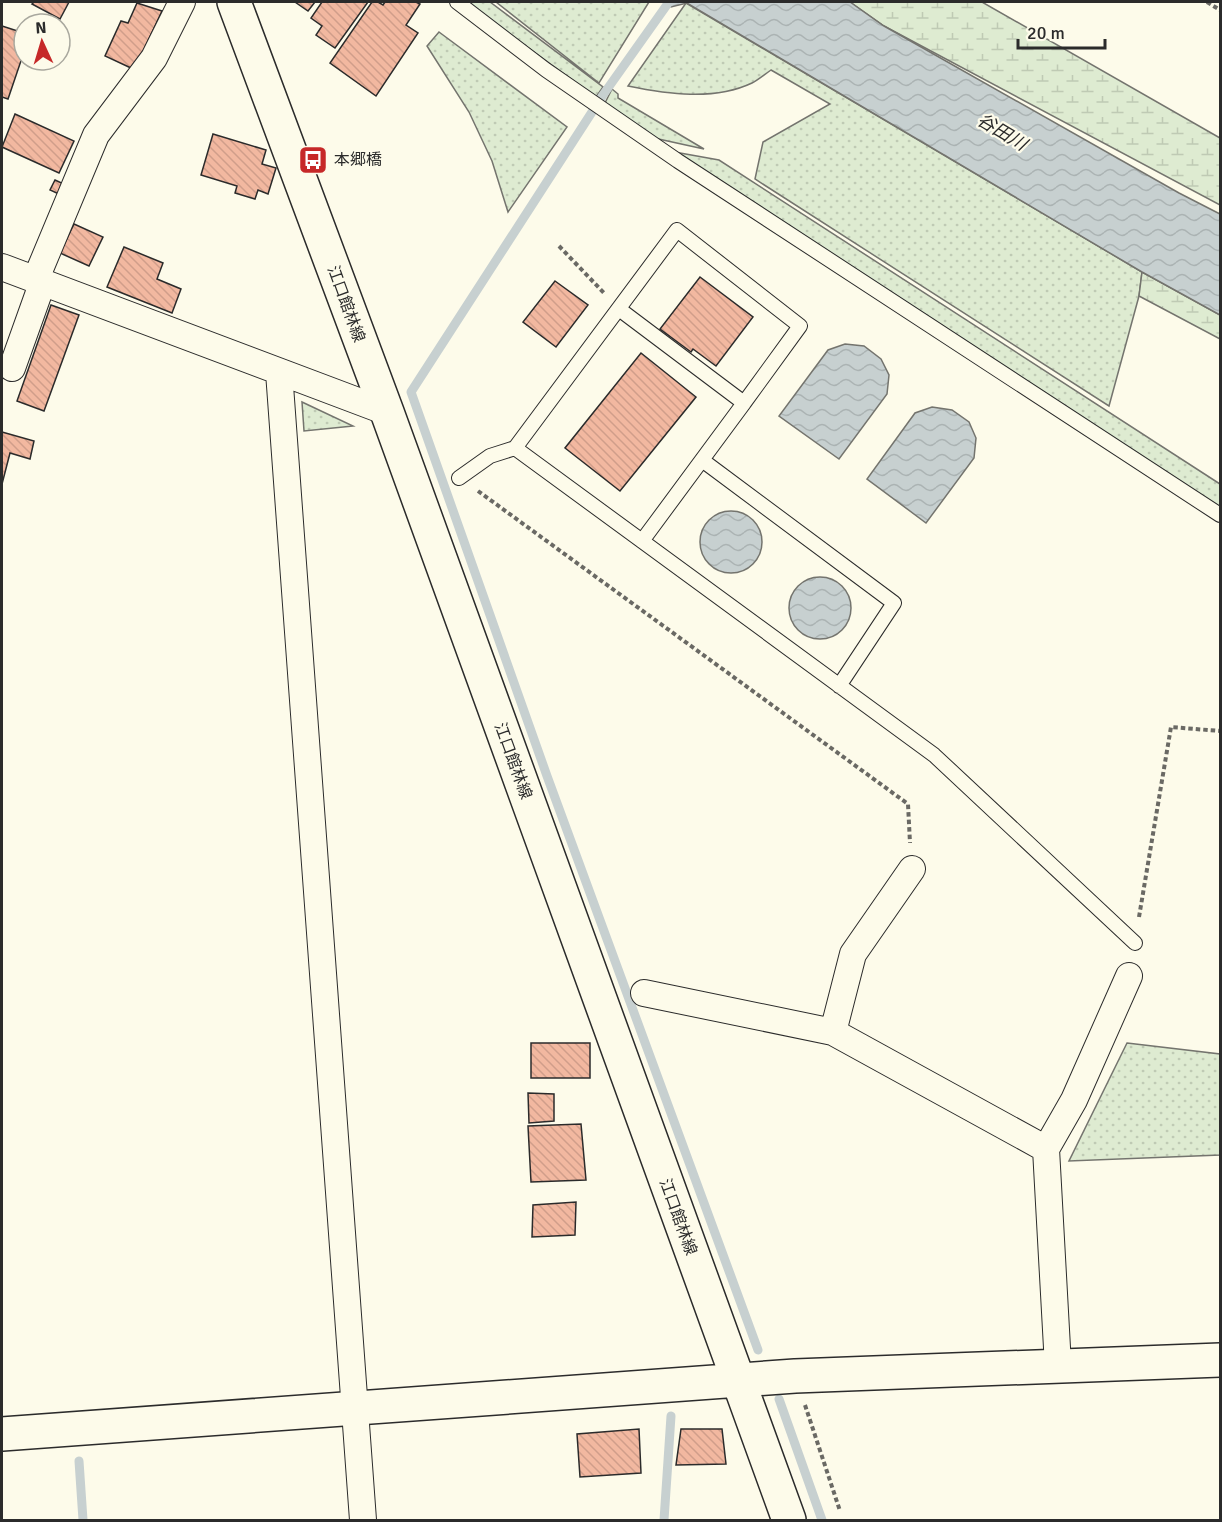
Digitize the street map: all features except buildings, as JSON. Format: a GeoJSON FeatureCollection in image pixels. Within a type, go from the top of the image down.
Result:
{"type":"FeatureCollection","features":[{"type":"Feature","properties":{"kind":"main road","name":"江口館林線"},"geometry":{"type":"LineString","coordinates":[[234,2],[387,412],[789,1521]]}},
{"type":"Feature","properties":{"kind":"main road"},"geometry":{"type":"LineString","coordinates":[[2,1434],[795,1376],[1221,1360]]}},
{"type":"Feature","properties":{"kind":"street"},"geometry":{"type":"LineString","coordinates":[[12,368],[39,282],[96,135],[154,58],[182,2]]}},
{"type":"Feature","properties":{"kind":"street"},"geometry":{"type":"LineString","coordinates":[[2,267],[387,412]]}},
{"type":"Feature","properties":{"kind":"street"},"geometry":{"type":"LineString","coordinates":[[279,372],[363,1521]]}},
{"type":"Feature","properties":{"kind":"street"},"geometry":{"type":"LineString","coordinates":[[833,1032],[853,954],[912,869]]}},
{"type":"Feature","properties":{"kind":"street"},"geometry":{"type":"LineString","coordinates":[[1058,1366],[1046,1149],[1074,1100],[1129,976]]}},
{"type":"Feature","properties":{"kind":"street"},"geometry":{"type":"LineString","coordinates":[[644,993],[833,1032],[1046,1149]]}},
{"type":"Feature","properties":{"kind":"lane"},"geometry":{"type":"LineString","coordinates":[[457,2],[546,70],[678,161],[1221,515]]}},
{"type":"Feature","properties":{"kind":"lane"},"geometry":{"type":"LineString","coordinates":[[459,478],[490,456],[515,448],[677,230],[801,326],[642,541]]}},
{"type":"Feature","properties":{"kind":"lane"},"geometry":{"type":"LineString","coordinates":[[619,309],[744,403]]}},
{"type":"Feature","properties":{"kind":"lane"},"geometry":{"type":"LineString","coordinates":[[515,448],[934,755],[1135,943]]}},
{"type":"Feature","properties":{"kind":"lane"},"geometry":{"type":"LineString","coordinates":[[702,460],[894,603],[839,686]]}},
{"type":"Feature","properties":{"kind":"path"},"geometry":{"type":"LineString","coordinates":[[1207,2],[1221,10]]}},
{"type":"Feature","properties":{"kind":"path"},"geometry":{"type":"LineString","coordinates":[[559,246],[619,309]]}},
{"type":"Feature","properties":{"kind":"path"},"geometry":{"type":"LineString","coordinates":[[459,478],[908,804],[912,869]]}},
{"type":"Feature","properties":{"kind":"path"},"geometry":{"type":"LineString","coordinates":[[1135,943],[1171,727],[1221,731]]}},
{"type":"Feature","properties":{"kind":"path"},"geometry":{"type":"LineString","coordinates":[[795,1376],[840,1511]]}},
{"type":"Feature","properties":{"kind":"green space"},"geometry":{"type":"Polygon","coordinates":[[[465,2],[490,2],[603,87],[596,97],[465,2]]]}},
{"type":"Feature","properties":{"kind":"green space"},"geometry":{"type":"Polygon","coordinates":[[[496,2],[649,2],[599,83],[496,2]]]}},
{"type":"Feature","properties":{"kind":"green space"},"geometry":{"type":"Polygon","coordinates":[[[850,2],[982,2],[1220,138],[1220,205],[884,26],[850,2]]]}},
{"type":"Feature","properties":{"kind":"green space"},"geometry":{"type":"Polygon","coordinates":[[[686,3],[1142,272],[1139,296],[1109,406],[755,179],[763,142],[830,104],[771,70],[754,82],[737,89],[706,94],[674,93],[628,86],[686,3]]]}},
{"type":"Feature","properties":{"kind":"green space"},"geometry":{"type":"Polygon","coordinates":[[[439,32],[567,127],[508,212],[492,161],[469,112],[427,46],[439,32]]]}},
{"type":"Feature","properties":{"kind":"green space"},"geometry":{"type":"Polygon","coordinates":[[[612,89],[618,94],[618,98],[704,149],[654,138],[604,105],[612,89]]]}},
{"type":"Feature","properties":{"kind":"green space"},"geometry":{"type":"Polygon","coordinates":[[[669,151],[719,160],[1220,484],[1220,508],[669,151]]]}},
{"type":"Feature","properties":{"kind":"green space"},"geometry":{"type":"Polygon","coordinates":[[[1142,272],[1220,315],[1220,339],[1139,296],[1142,272]]]}},
{"type":"Feature","properties":{"kind":"green space"},"geometry":{"type":"Polygon","coordinates":[[[302,402],[353,426],[304,431],[302,402]]]}},
{"type":"Feature","properties":{"kind":"green space"},"geometry":{"type":"Polygon","coordinates":[[[1127,1043],[1220,1054],[1220,1155],[1069,1161],[1127,1043]]]}},
{"type":"Feature","properties":{"kind":"water","name":"谷田川"},"geometry":{"type":"Polygon","coordinates":[[[666,2],[850,2],[884,26],[1220,214],[1220,315],[1142,272],[687,3],[671,7],[666,2]]]}},
{"type":"Feature","properties":{"kind":"water"},"geometry":{"type":"Polygon","coordinates":[[[845,344],[864,346],[881,359],[889,375],[887,394],[839,459],[779,416],[828,350],[845,344]]]}},
{"type":"Feature","properties":{"kind":"water"},"geometry":{"type":"Polygon","coordinates":[[[932,407],[952,410],[969,422],[976,438],[974,458],[926,523],[867,479],[915,413],[932,407]]]}},
{"type":"Feature","properties":{"kind":"water"},"geometry":{"type":"Polygon","coordinates":[[[725,511],[737,511],[753,520],[760,530],[762,542],[760,554],[753,564],[737,573],[725,573],[714,568],[705,559],[700,548],[700,536],[705,525],[714,516],[725,511]]]}},
{"type":"Feature","properties":{"kind":"water"},"geometry":{"type":"Polygon","coordinates":[[[814,577],[826,577],[842,586],[849,596],[851,608],[849,620],[842,630],[826,639],[814,639],[803,634],[794,625],[789,614],[789,602],[794,591],[803,582],[814,577]]]}},
{"type":"Feature","properties":{"kind":"waterway"},"geometry":{"type":"LineString","coordinates":[[669,2],[603,95],[411,392],[547,776],[758,1350]]}},
{"type":"Feature","properties":{"kind":"waterway"},"geometry":{"type":"LineString","coordinates":[[779,1399],[822,1520]]}},
{"type":"Feature","properties":{"kind":"waterway"},"geometry":{"type":"LineString","coordinates":[[664,1520],[671,1416]]}},
{"type":"Feature","properties":{"kind":"waterway"},"geometry":{"type":"LineString","coordinates":[[79,1461],[83,1520]]}},
{"type":"Feature","properties":{"kind":"place","name":"本郷橋"},"geometry":{"type":"Point","coordinates":[313,160]}}]}
